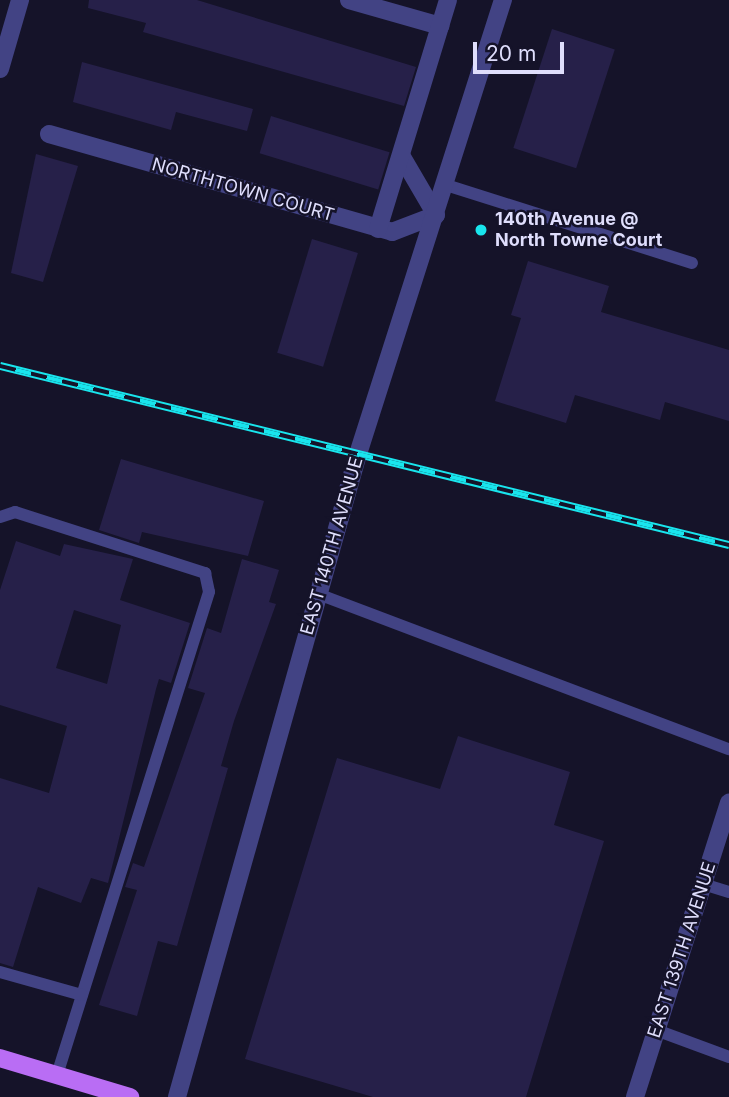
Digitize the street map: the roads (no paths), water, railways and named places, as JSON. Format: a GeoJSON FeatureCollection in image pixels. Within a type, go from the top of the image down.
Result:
{"type":"FeatureCollection","features":[{"type":"Feature","properties":{"kind":"main road"},"geometry":{"type":"LineString","coordinates":[[0,1058],[130,1097]]}},
{"type":"Feature","properties":{"kind":"street"},"geometry":{"type":"LineString","coordinates":[[0,69],[20,0]]}},
{"type":"Feature","properties":{"kind":"street"},"geometry":{"type":"LineString","coordinates":[[349,0],[440,26]]}},
{"type":"Feature","properties":{"kind":"street"},"geometry":{"type":"LineString","coordinates":[[378,229],[448,0]]}},
{"type":"Feature","properties":{"kind":"street","name":"EAST 140TH AVENUE"},"geometry":{"type":"LineString","coordinates":[[177,1097],[318,594],[503,0]]}},
{"type":"Feature","properties":{"kind":"street","name":"NORTHTOWN COURT"},"geometry":{"type":"LineString","coordinates":[[50,134],[391,232],[436,215]]}},
{"type":"Feature","properties":{"kind":"street"},"geometry":{"type":"LineString","coordinates":[[401,155],[436,215]]}},
{"type":"Feature","properties":{"kind":"street","name":"EAST 139TH AVENUE"},"geometry":{"type":"LineString","coordinates":[[635,1097],[729,803]]}},
{"type":"Feature","properties":{"kind":"lane"},"geometry":{"type":"LineString","coordinates":[[446,185],[692,263]]}},
{"type":"Feature","properties":{"kind":"lane"},"geometry":{"type":"LineString","coordinates":[[0,517],[15,512],[205,573],[209,592],[57,1075]]}},
{"type":"Feature","properties":{"kind":"lane"},"geometry":{"type":"LineString","coordinates":[[318,594],[729,749]]}},
{"type":"Feature","properties":{"kind":"lane"},"geometry":{"type":"LineString","coordinates":[[703,884],[729,892]]}},
{"type":"Feature","properties":{"kind":"lane"},"geometry":{"type":"LineString","coordinates":[[0,972],[82,995]]}},
{"type":"Feature","properties":{"kind":"lane"},"geometry":{"type":"LineString","coordinates":[[656,1030],[729,1057]]}},
{"type":"Feature","properties":{"kind":"railway"},"geometry":{"type":"LineString","coordinates":[[0,366],[729,545]]}},
{"type":"Feature","properties":{"kind":"place","name":"140th Avenue @ North Towne Court"},"geometry":{"type":"Point","coordinates":[481,230]}}]}
